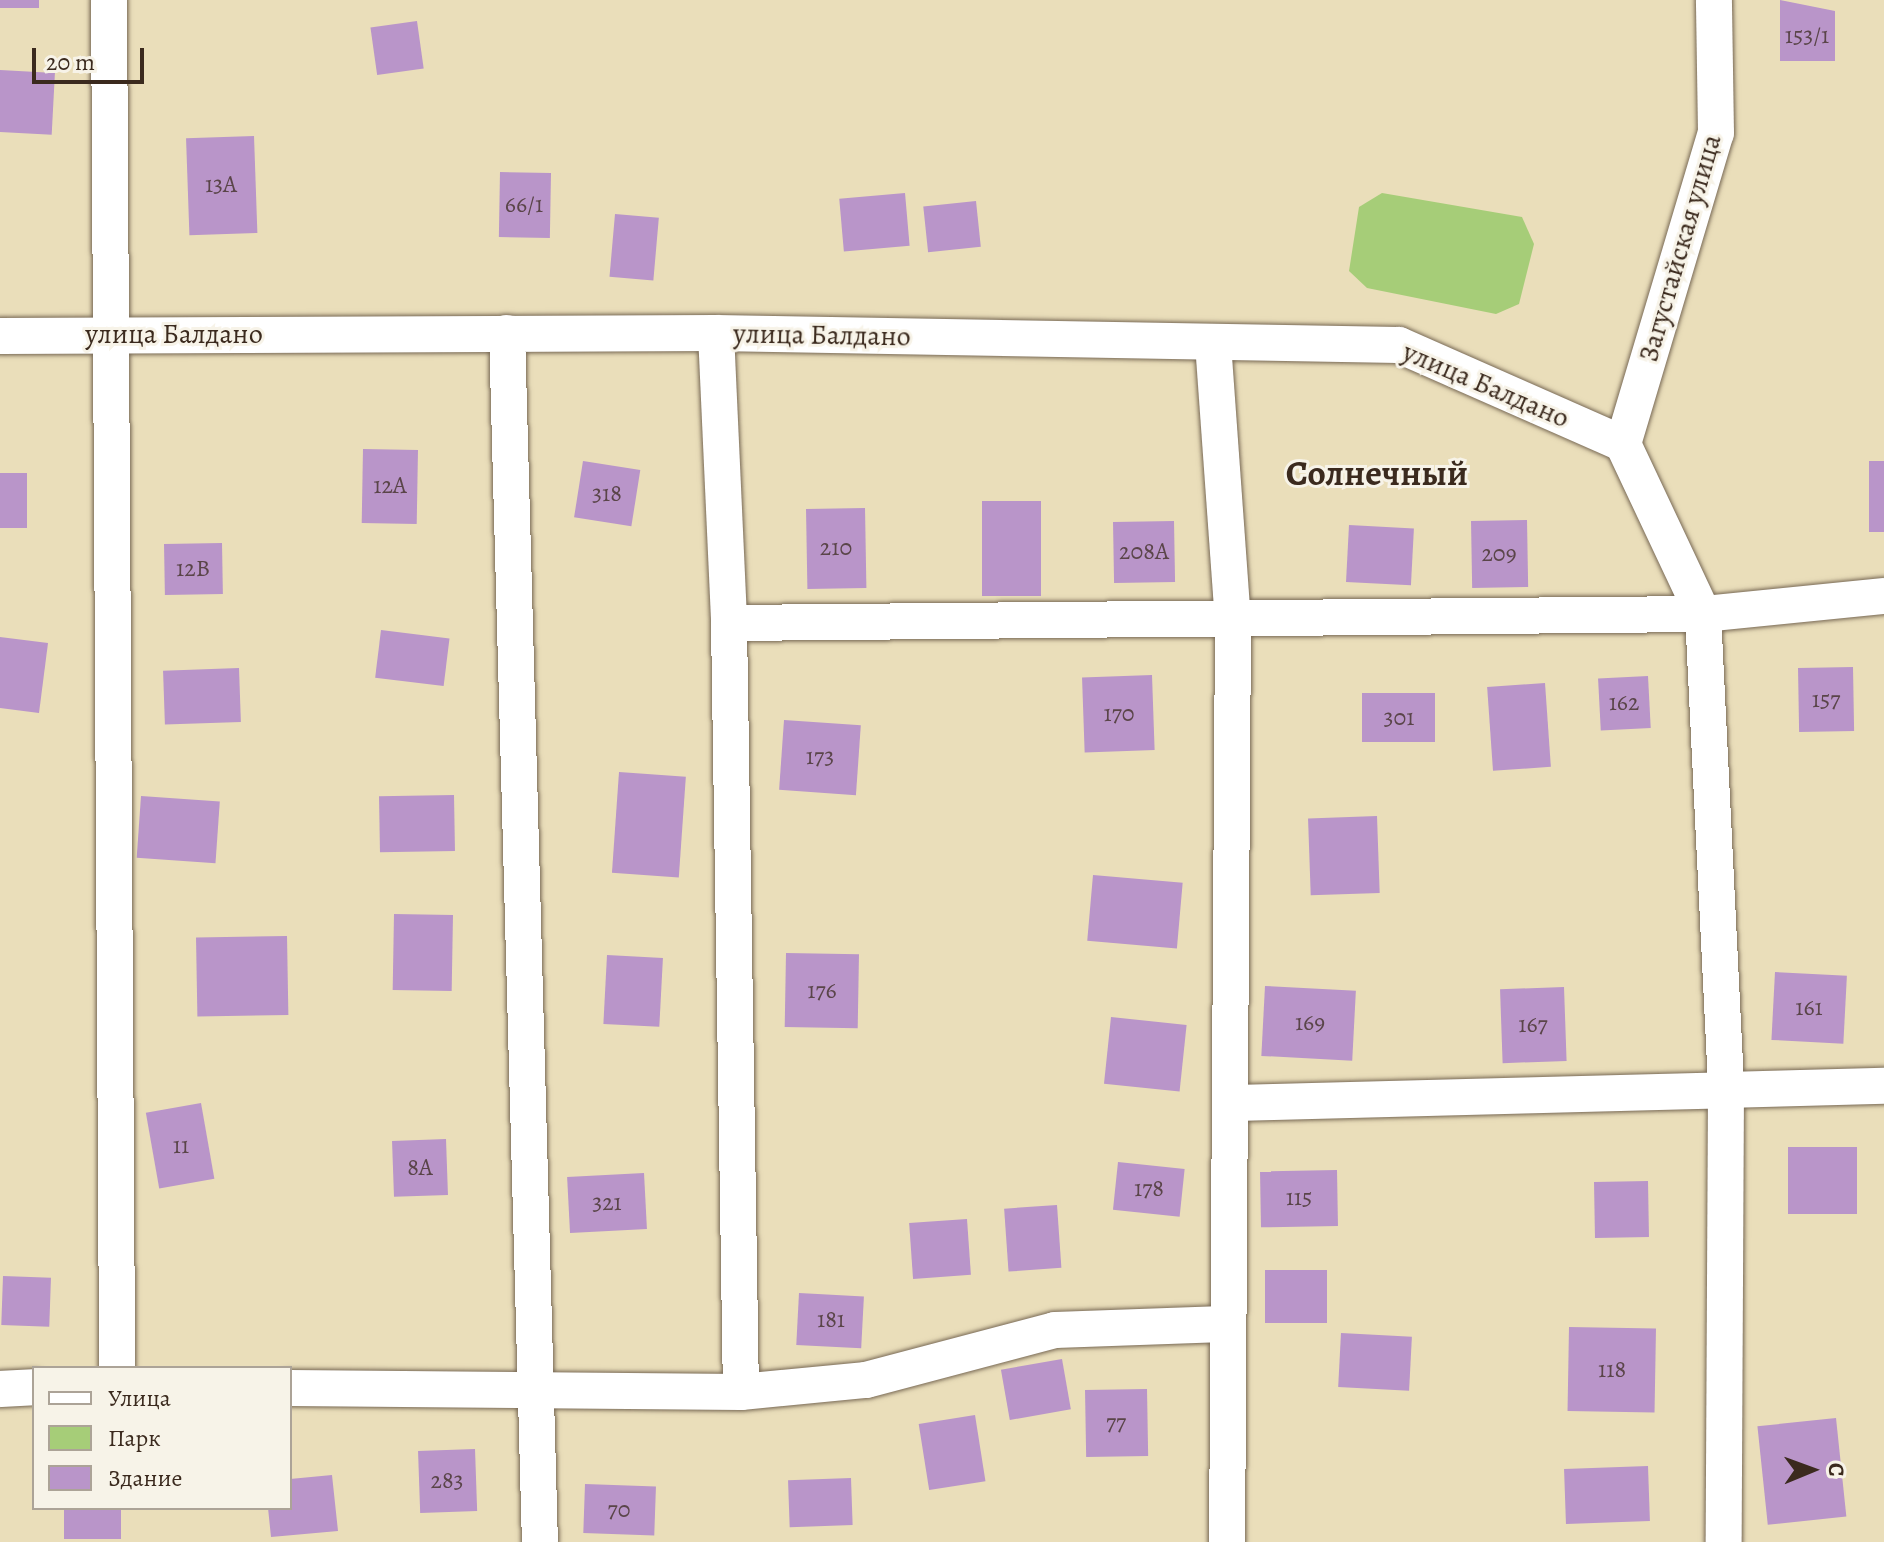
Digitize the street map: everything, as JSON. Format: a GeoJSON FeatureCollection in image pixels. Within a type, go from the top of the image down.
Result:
{"type":"FeatureCollection","features":[{"type":"Feature","properties":{"kind":"street"},"geometry":{"type":"LineString","coordinates":[[109,0],[117,1366]]}},
{"type":"Feature","properties":{"kind":"street","name":"Загустайская улица"},"geometry":{"type":"LineString","coordinates":[[1623,444],[1716,133],[1714,0]]}},
{"type":"Feature","properties":{"kind":"street"},"geometry":{"type":"LineString","coordinates":[[507,333],[539,1394],[540,1542]]}},
{"type":"Feature","properties":{"kind":"street"},"geometry":{"type":"LineString","coordinates":[[716,333],[729,623],[741,1392]]}},
{"type":"Feature","properties":{"kind":"street","name":"улица Балдано"},"geometry":{"type":"LineString","coordinates":[[0,336],[716,333],[1399,345],[1623,444]]}},
{"type":"Feature","properties":{"kind":"street"},"geometry":{"type":"LineString","coordinates":[[1213,343],[1233,620],[1235,1103],[1224,1324],[1227,1542]]}},
{"type":"Feature","properties":{"kind":"street"},"geometry":{"type":"LineString","coordinates":[[1623,444],[1703,614],[1726,1090],[1724,1542]]}},
{"type":"Feature","properties":{"kind":"street"},"geometry":{"type":"LineString","coordinates":[[729,623],[1703,614],[1884,596]]}},
{"type":"Feature","properties":{"kind":"street"},"geometry":{"type":"LineString","coordinates":[[1235,1103],[1884,1086]]}},
{"type":"Feature","properties":{"kind":"street"},"geometry":{"type":"LineString","coordinates":[[292,1388],[539,1394],[741,1392],[866,1380],[1055,1330],[1224,1324]]}},
{"type":"Feature","properties":{"kind":"street"},"geometry":{"type":"LineString","coordinates":[[0,1389],[32,1387]]}},
{"type":"Feature","properties":{"kind":"green space"},"geometry":{"type":"Polygon","coordinates":[[[1382,193],[1522,217],[1534,244],[1519,304],[1496,314],[1367,288],[1349,271],[1359,207],[1382,193]]]}},
{"type":"Feature","properties":{"kind":"building"},"geometry":{"type":"Polygon","coordinates":[[[0,0],[39,0],[39,8],[0,8],[0,0]]]}},
{"type":"Feature","properties":{"kind":"building"},"geometry":{"type":"Polygon","coordinates":[[[1780,0],[1835,11],[1835,61],[1780,61],[1780,0]]]}},
{"type":"Feature","properties":{"kind":"building"},"geometry":{"type":"Polygon","coordinates":[[[417,21],[424,69],[377,75],[370,28],[417,21]]]}},
{"type":"Feature","properties":{"kind":"building"},"geometry":{"type":"Polygon","coordinates":[[[0,70],[55,73],[52,135],[0,132],[0,70]]]}},
{"type":"Feature","properties":{"kind":"building"},"geometry":{"type":"Polygon","coordinates":[[[254,136],[257,233],[189,235],[186,138],[254,136]]]}},
{"type":"Feature","properties":{"kind":"building"},"geometry":{"type":"Polygon","coordinates":[[[500,172],[551,173],[550,238],[499,237],[500,172]]]}},
{"type":"Feature","properties":{"kind":"building"},"geometry":{"type":"Polygon","coordinates":[[[905,193],[910,246],[844,252],[839,199],[905,193]]]}},
{"type":"Feature","properties":{"kind":"building"},"geometry":{"type":"Polygon","coordinates":[[[976,201],[981,247],[928,252],[923,207],[976,201]]]}},
{"type":"Feature","properties":{"kind":"building"},"geometry":{"type":"Polygon","coordinates":[[[615,214],[659,218],[653,281],[610,277],[615,214]]]}},
{"type":"Feature","properties":{"kind":"building"},"geometry":{"type":"Polygon","coordinates":[[[363,449],[418,450],[417,524],[362,523],[363,449]]]}},
{"type":"Feature","properties":{"kind":"building"},"geometry":{"type":"Polygon","coordinates":[[[583,461],[640,470],[631,526],[574,517],[583,461]]]}},
{"type":"Feature","properties":{"kind":"building"},"geometry":{"type":"Polygon","coordinates":[[[1869,461],[1884,461],[1884,532],[1869,532],[1869,461]]]}},
{"type":"Feature","properties":{"kind":"building"},"geometry":{"type":"Polygon","coordinates":[[[0,473],[27,473],[27,528],[0,528],[0,473]]]}},
{"type":"Feature","properties":{"kind":"building"},"geometry":{"type":"Polygon","coordinates":[[[982,501],[1041,501],[1041,596],[982,596],[982,501]]]}},
{"type":"Feature","properties":{"kind":"building"},"geometry":{"type":"Polygon","coordinates":[[[865,508],[866,588],[807,589],[806,509],[865,508]]]}},
{"type":"Feature","properties":{"kind":"building"},"geometry":{"type":"Polygon","coordinates":[[[1527,520],[1528,587],[1472,588],[1471,521],[1527,520]]]}},
{"type":"Feature","properties":{"kind":"building"},"geometry":{"type":"Polygon","coordinates":[[[1174,521],[1175,582],[1114,583],[1113,522],[1174,521]]]}},
{"type":"Feature","properties":{"kind":"building"},"geometry":{"type":"Polygon","coordinates":[[[1349,525],[1414,528],[1411,585],[1346,582],[1349,525]]]}},
{"type":"Feature","properties":{"kind":"building"},"geometry":{"type":"Polygon","coordinates":[[[222,543],[223,594],[165,595],[164,544],[222,543]]]}},
{"type":"Feature","properties":{"kind":"building"},"geometry":{"type":"Polygon","coordinates":[[[381,630],[449,638],[444,686],[375,678],[381,630]]]}},
{"type":"Feature","properties":{"kind":"building"},"geometry":{"type":"Polygon","coordinates":[[[0,637],[48,643],[39,713],[0,708],[0,637]]]}},
{"type":"Feature","properties":{"kind":"building"},"geometry":{"type":"Polygon","coordinates":[[[1853,667],[1854,731],[1799,732],[1798,668],[1853,667]]]}},
{"type":"Feature","properties":{"kind":"building"},"geometry":{"type":"Polygon","coordinates":[[[239,668],[241,722],[165,725],[163,671],[239,668]]]}},
{"type":"Feature","properties":{"kind":"building"},"geometry":{"type":"Polygon","coordinates":[[[1152,675],[1155,750],[1085,752],[1082,677],[1152,675]]]}},
{"type":"Feature","properties":{"kind":"building"},"geometry":{"type":"Polygon","coordinates":[[[1648,676],[1651,728],[1601,731],[1598,679],[1648,676]]]}},
{"type":"Feature","properties":{"kind":"building"},"geometry":{"type":"Polygon","coordinates":[[[1545,683],[1551,767],[1493,771],[1487,687],[1545,683]]]}},
{"type":"Feature","properties":{"kind":"building"},"geometry":{"type":"Polygon","coordinates":[[[1362,693],[1435,693],[1435,742],[1362,742],[1362,693]]]}},
{"type":"Feature","properties":{"kind":"building"},"geometry":{"type":"Polygon","coordinates":[[[784,720],[861,725],[856,795],[779,790],[784,720]]]}},
{"type":"Feature","properties":{"kind":"building"},"geometry":{"type":"Polygon","coordinates":[[[619,772],[686,777],[679,877],[612,873],[619,772]]]}},
{"type":"Feature","properties":{"kind":"building"},"geometry":{"type":"Polygon","coordinates":[[[454,795],[455,851],[380,852],[379,796],[454,795]]]}},
{"type":"Feature","properties":{"kind":"building"},"geometry":{"type":"Polygon","coordinates":[[[141,796],[220,802],[215,863],[137,858],[141,796]]]}},
{"type":"Feature","properties":{"kind":"building"},"geometry":{"type":"Polygon","coordinates":[[[1377,816],[1380,893],[1311,895],[1308,818],[1377,816]]]}},
{"type":"Feature","properties":{"kind":"building"},"geometry":{"type":"Polygon","coordinates":[[[1093,875],[1183,883],[1177,949],[1087,941],[1093,875]]]}},
{"type":"Feature","properties":{"kind":"building"},"geometry":{"type":"Polygon","coordinates":[[[394,914],[453,915],[452,991],[393,990],[394,914]]]}},
{"type":"Feature","properties":{"kind":"building"},"geometry":{"type":"Polygon","coordinates":[[[287,936],[288,1015],[197,1017],[196,938],[287,936]]]}},
{"type":"Feature","properties":{"kind":"building"},"geometry":{"type":"Polygon","coordinates":[[[786,953],[859,954],[858,1028],[785,1027],[786,953]]]}},
{"type":"Feature","properties":{"kind":"building"},"geometry":{"type":"Polygon","coordinates":[[[607,955],[663,958],[659,1027],[603,1024],[607,955]]]}},
{"type":"Feature","properties":{"kind":"building"},"geometry":{"type":"Polygon","coordinates":[[[1775,972],[1847,976],[1843,1044],[1771,1040],[1775,972]]]}},
{"type":"Feature","properties":{"kind":"building"},"geometry":{"type":"Polygon","coordinates":[[[1265,986],[1356,991],[1352,1061],[1261,1056],[1265,986]]]}},
{"type":"Feature","properties":{"kind":"building"},"geometry":{"type":"Polygon","coordinates":[[[1564,987],[1567,1061],[1503,1063],[1500,989],[1564,987]]]}},
{"type":"Feature","properties":{"kind":"building"},"geometry":{"type":"Polygon","coordinates":[[[1111,1017],[1187,1025],[1180,1092],[1104,1084],[1111,1017]]]}},
{"type":"Feature","properties":{"kind":"building"},"geometry":{"type":"Polygon","coordinates":[[[201,1103],[214,1179],[159,1189],[146,1113],[201,1103]]]}},
{"type":"Feature","properties":{"kind":"building"},"geometry":{"type":"Polygon","coordinates":[[[446,1139],[448,1195],[394,1197],[392,1141],[446,1139]]]}},
{"type":"Feature","properties":{"kind":"building"},"geometry":{"type":"Polygon","coordinates":[[[1788,1147],[1857,1147],[1857,1214],[1788,1214],[1788,1147]]]}},
{"type":"Feature","properties":{"kind":"building"},"geometry":{"type":"Polygon","coordinates":[[[1118,1162],[1185,1169],[1180,1217],[1113,1210],[1118,1162]]]}},
{"type":"Feature","properties":{"kind":"building"},"geometry":{"type":"Polygon","coordinates":[[[1337,1170],[1338,1226],[1261,1227],[1260,1171],[1337,1170]]]}},
{"type":"Feature","properties":{"kind":"building"},"geometry":{"type":"Polygon","coordinates":[[[644,1173],[647,1229],[570,1233],[567,1177],[644,1173]]]}},
{"type":"Feature","properties":{"kind":"building"},"geometry":{"type":"Polygon","coordinates":[[[1648,1181],[1649,1237],[1595,1238],[1594,1182],[1648,1181]]]}},
{"type":"Feature","properties":{"kind":"building"},"geometry":{"type":"Polygon","coordinates":[[[1057,1205],[1061,1268],[1009,1272],[1004,1209],[1057,1205]]]}},
{"type":"Feature","properties":{"kind":"building"},"geometry":{"type":"Polygon","coordinates":[[[967,1219],[971,1275],[913,1279],[909,1223],[967,1219]]]}},
{"type":"Feature","properties":{"kind":"building"},"geometry":{"type":"Polygon","coordinates":[[[1265,1270],[1327,1270],[1327,1323],[1265,1323],[1265,1270]]]}},
{"type":"Feature","properties":{"kind":"building"},"geometry":{"type":"Polygon","coordinates":[[[3,1276],[51,1278],[49,1327],[1,1325],[3,1276]]]}},
{"type":"Feature","properties":{"kind":"building"},"geometry":{"type":"Polygon","coordinates":[[[799,1293],[864,1296],[861,1348],[796,1345],[799,1293]]]}},
{"type":"Feature","properties":{"kind":"building"},"geometry":{"type":"Polygon","coordinates":[[[1569,1327],[1656,1329],[1655,1413],[1568,1411],[1569,1327]]]}},
{"type":"Feature","properties":{"kind":"building"},"geometry":{"type":"Polygon","coordinates":[[[1341,1333],[1412,1337],[1409,1391],[1338,1387],[1341,1333]]]}},
{"type":"Feature","properties":{"kind":"building"},"geometry":{"type":"Polygon","coordinates":[[[1062,1359],[1071,1409],[1010,1420],[1001,1370],[1062,1359]]]}},
{"type":"Feature","properties":{"kind":"building"},"geometry":{"type":"Polygon","coordinates":[[[1147,1389],[1148,1456],[1086,1457],[1085,1390],[1147,1389]]]}},
{"type":"Feature","properties":{"kind":"building"},"geometry":{"type":"Polygon","coordinates":[[[975,1415],[985,1481],[929,1490],[919,1424],[975,1415]]]}},
{"type":"Feature","properties":{"kind":"building"},"geometry":{"type":"Polygon","coordinates":[[[1836,1418],[1846,1516],[1768,1525],[1757,1426],[1836,1418]]]}},
{"type":"Feature","properties":{"kind":"building"},"geometry":{"type":"Polygon","coordinates":[[[475,1449],[477,1511],[420,1513],[418,1451],[475,1449]]]}},
{"type":"Feature","properties":{"kind":"building"},"geometry":{"type":"Polygon","coordinates":[[[1648,1466],[1650,1521],[1566,1524],[1564,1469],[1648,1466]]]}},
{"type":"Feature","properties":{"kind":"building"},"geometry":{"type":"Polygon","coordinates":[[[332,1475],[338,1531],[271,1537],[268,1510],[292,1510],[292,1479],[332,1475]]]}},
{"type":"Feature","properties":{"kind":"building"},"geometry":{"type":"Polygon","coordinates":[[[851,1478],[853,1525],[790,1527],[788,1480],[851,1478]]]}},
{"type":"Feature","properties":{"kind":"building"},"geometry":{"type":"Polygon","coordinates":[[[585,1484],[656,1486],[654,1535],[583,1533],[585,1484]]]}},
{"type":"Feature","properties":{"kind":"building"},"geometry":{"type":"Polygon","coordinates":[[[64,1510],[121,1510],[121,1539],[64,1539],[64,1510]]]}},
{"type":"Feature","properties":{"kind":"district","name":"Солнечный"},"geometry":{"type":"Point","coordinates":[1377,473]}}]}
